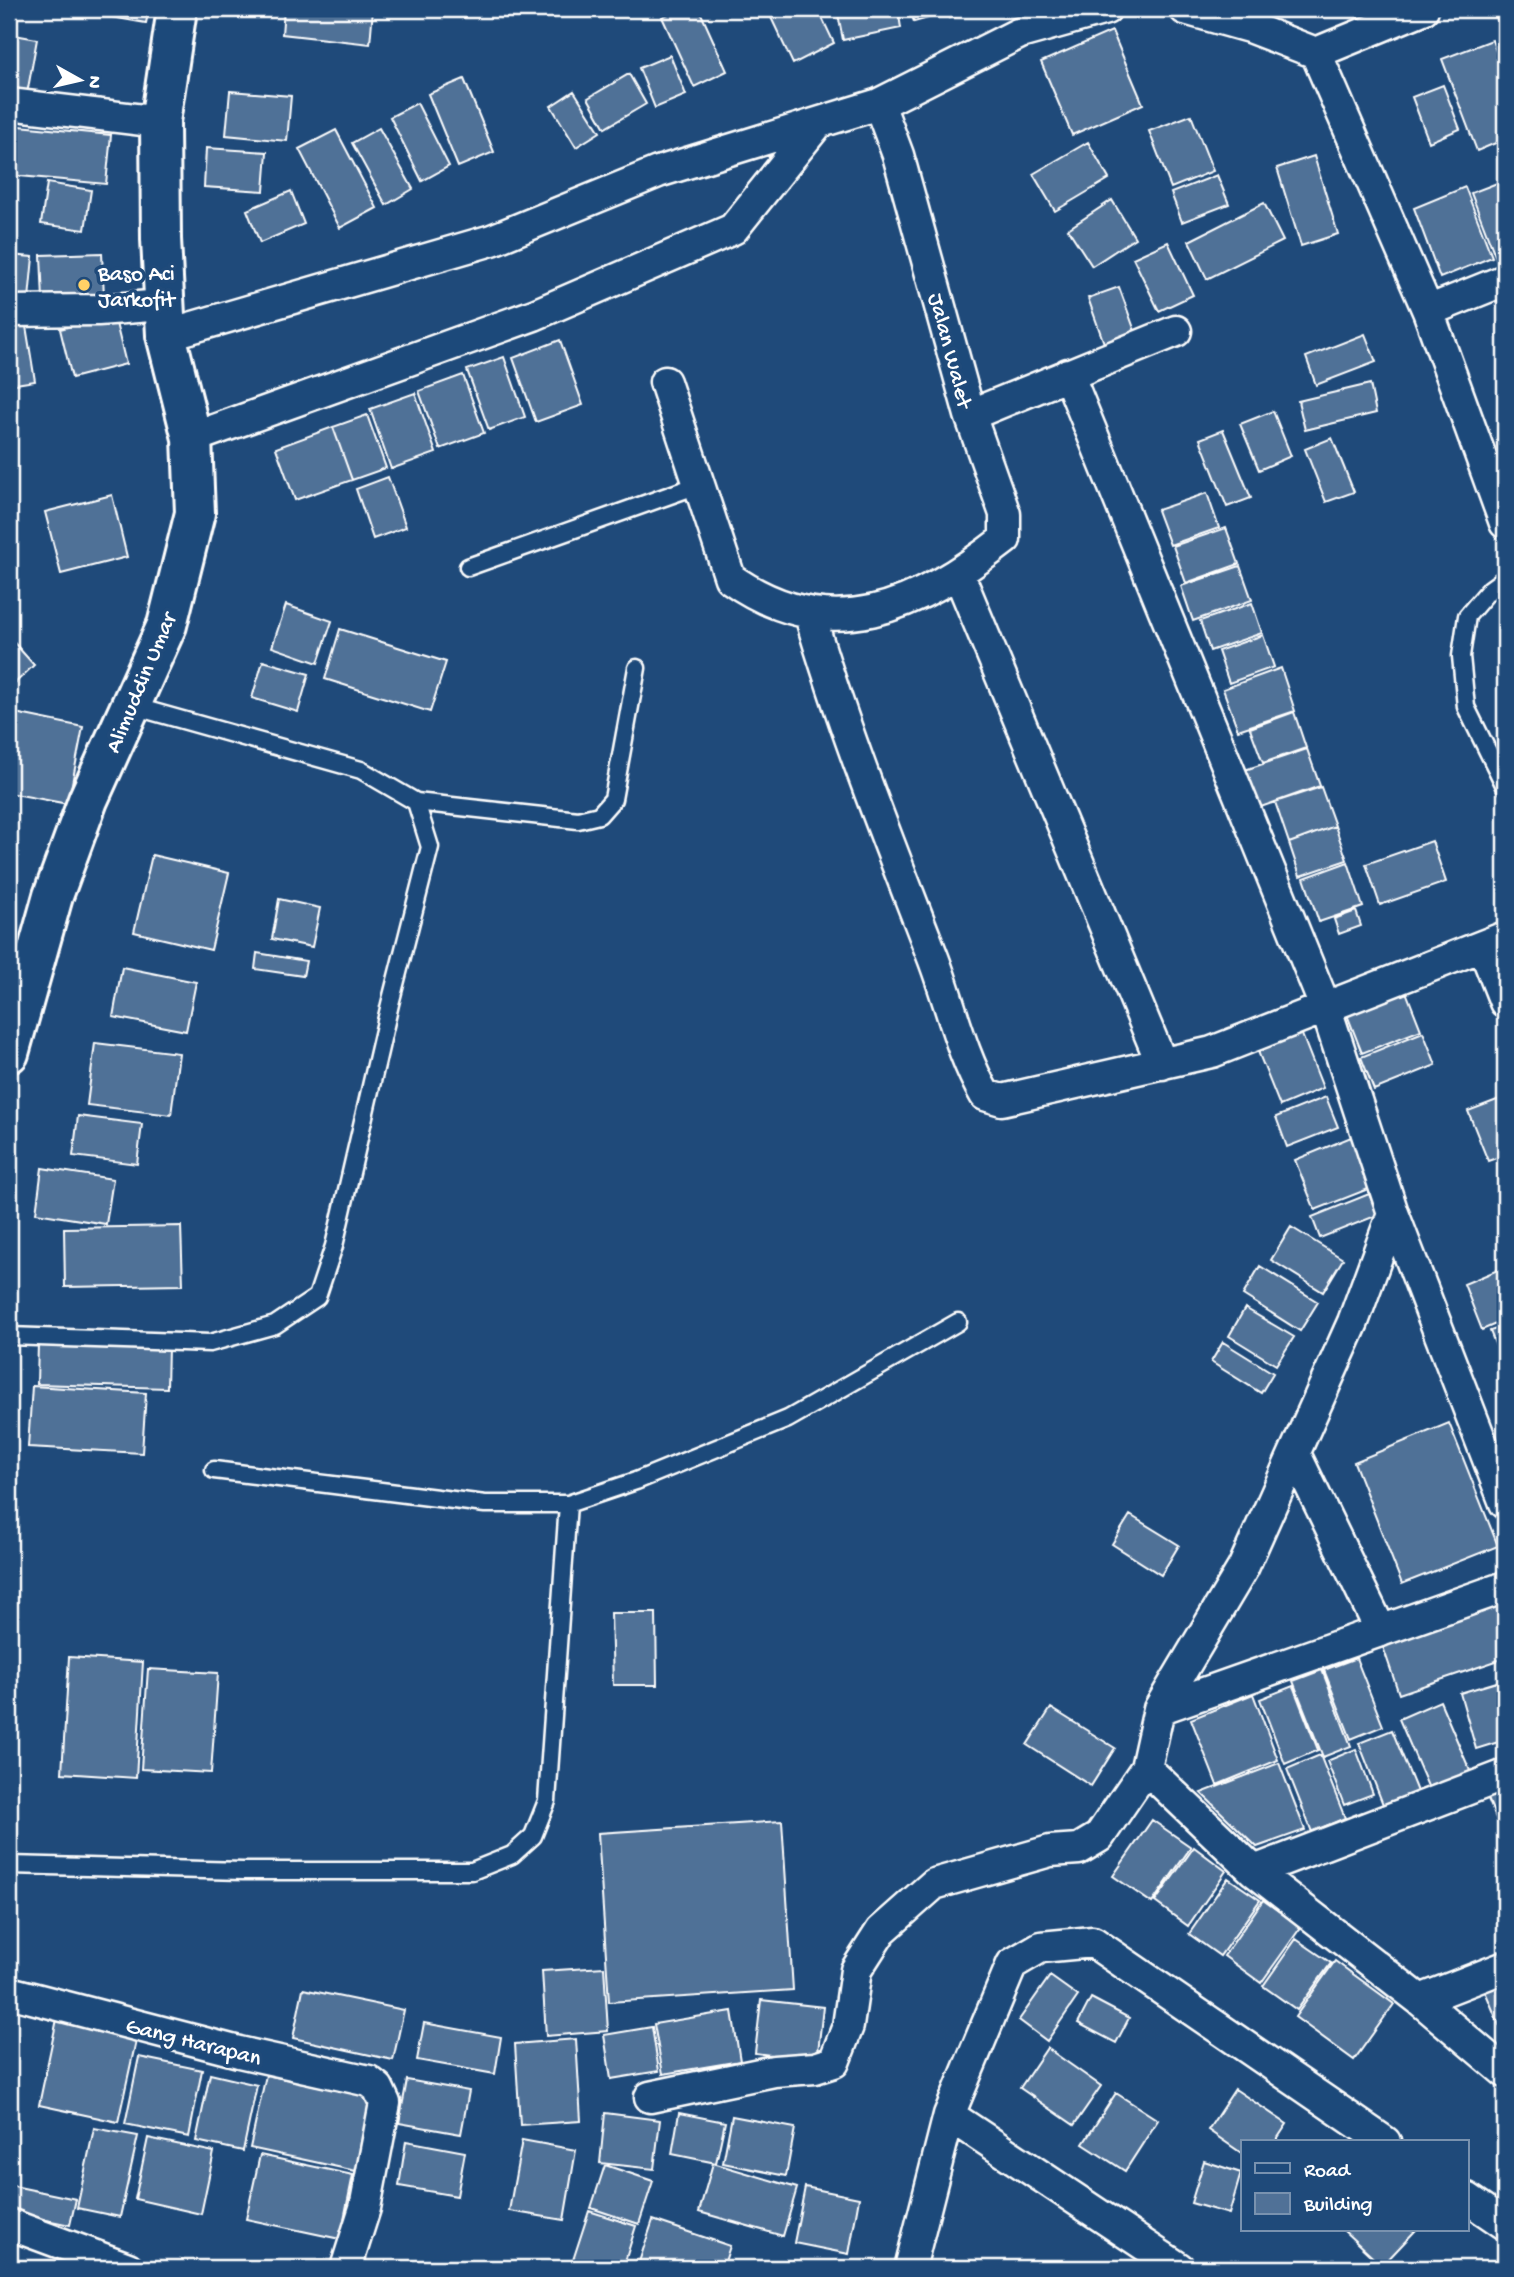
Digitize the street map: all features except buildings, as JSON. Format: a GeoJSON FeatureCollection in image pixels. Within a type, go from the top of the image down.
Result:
{"type":"FeatureCollection","features":[{"type":"Feature","properties":{"kind":"street","name":"Alimuddin Umar"},"geometry":{"type":"LineString","coordinates":[[9,1053],[53,896],[88,800],[167,625],[195,513],[192,438],[165,320],[160,122],[177,9]]}},
{"type":"Feature","properties":{"kind":"street"},"geometry":{"type":"LineString","coordinates":[[9,312],[97,310],[165,320],[492,240],[658,172],[879,104],[1017,21],[1107,9]]}},
{"type":"Feature","properties":{"kind":"street"},"geometry":{"type":"LineString","coordinates":[[1185,9],[1249,27],[1316,54],[1428,311],[1505,523]]}},
{"type":"Feature","properties":{"kind":"street"},"geometry":{"type":"LineString","coordinates":[[1316,54],[1423,9]]}},
{"type":"Feature","properties":{"kind":"street"},"geometry":{"type":"LineString","coordinates":[[9,104],[160,122]]}},
{"type":"Feature","properties":{"kind":"street","name":"Jalan Walet"},"geometry":{"type":"LineString","coordinates":[[879,104],[902,168],[970,415],[1005,514],[1007,531],[1004,539],[959,575]]}},
{"type":"Feature","properties":{"kind":"street"},"geometry":{"type":"LineString","coordinates":[[192,438],[534,315],[733,229],[818,123]]}},
{"type":"Feature","properties":{"kind":"street"},"geometry":{"type":"LineString","coordinates":[[1428,311],[1505,280]]}},
{"type":"Feature","properties":{"kind":"street"},"geometry":{"type":"LineString","coordinates":[[970,415],[1176,331]]}},
{"type":"Feature","properties":{"kind":"street"},"geometry":{"type":"LineString","coordinates":[[1068,374],[1326,1009],[1393,1213],[1505,1503]]}},
{"type":"Feature","properties":{"kind":"street"},"geometry":{"type":"LineString","coordinates":[[665,382],[730,578],[755,596],[810,615],[854,614],[897,604],[959,575],[1161,1064]]}},
{"type":"Feature","properties":{"kind":"street"},"geometry":{"type":"LineString","coordinates":[[810,615],[835,700],[951,1004],[972,1072],[985,1094],[1002,1100],[1212,1052],[1494,942],[1505,1002]]}},
{"type":"Feature","properties":{"kind":"street"},"geometry":{"type":"LineString","coordinates":[[650,2097],[774,2071],[816,2068],[834,2062],[848,2026],[856,1970],[881,1931],[934,1884],[1050,1851],[1079,1849],[1099,1837],[1146,1768],[1159,1709],[1242,1568],[1353,1322],[1393,1213]]}},
{"type":"Feature","properties":{"kind":"street"},"geometry":{"type":"LineString","coordinates":[[1295,1454],[1381,1631]]}},
{"type":"Feature","properties":{"kind":"street"},"geometry":{"type":"LineString","coordinates":[[1159,1709],[1505,1587]]}},
{"type":"Feature","properties":{"kind":"street"},"geometry":{"type":"LineString","coordinates":[[1146,1768],[1254,1871],[1420,2000],[1505,2072]]}},
{"type":"Feature","properties":{"kind":"street"},"geometry":{"type":"LineString","coordinates":[[1254,1871],[1505,1775]]}},
{"type":"Feature","properties":{"kind":"street"},"geometry":{"type":"LineString","coordinates":[[910,2268],[948,2115],[1012,1964],[1041,1947],[1093,1942],[1382,2140]]}},
{"type":"Feature","properties":{"kind":"street"},"geometry":{"type":"LineString","coordinates":[[1420,2000],[1505,1967]]}},
{"type":"Feature","properties":{"kind":"street","name":"Gang Harapan"},"geometry":{"type":"LineString","coordinates":[[9,1992],[239,2052],[369,2081],[378,2088],[385,2103],[365,2208],[346,2268]]}},
{"type":"Feature","properties":{"kind":"street"},"geometry":{"type":"LineString","coordinates":[[948,2115],[1179,2268]]}},
{"type":"Feature","properties":{"kind":"street"},"geometry":{"type":"LineString","coordinates":[[1468,2199],[1505,2224]]}},
{"type":"Feature","properties":{"kind":"street"},"geometry":{"type":"LineString","coordinates":[[9,2224],[128,2268]]}},
{"type":"Feature","properties":{"kind":"lane"},"geometry":{"type":"LineString","coordinates":[[468,567],[698,485]]}},
{"type":"Feature","properties":{"kind":"lane"},"geometry":{"type":"LineString","coordinates":[[1505,578],[1490,589],[1467,616],[1461,656],[1466,707],[1505,786]]}},
{"type":"Feature","properties":{"kind":"lane"},"geometry":{"type":"LineString","coordinates":[[129,705],[361,770],[416,802],[578,820],[599,815],[613,799],[637,668]]}},
{"type":"Feature","properties":{"kind":"lane"},"geometry":{"type":"LineString","coordinates":[[9,1336],[210,1343],[275,1325],[317,1297],[334,1246],[396,979],[430,848],[416,802]]}},
{"type":"Feature","properties":{"kind":"lane"},"geometry":{"type":"LineString","coordinates":[[215,1469],[485,1504],[568,1504],[636,1481],[788,1419],[958,1322]]}},
{"type":"Feature","properties":{"kind":"lane"},"geometry":{"type":"LineString","coordinates":[[9,1865],[243,1871],[472,1871],[512,1855],[533,1836],[547,1801],[568,1504]]}},
{"type":"Feature","properties":{"kind":"place","name":"Baso Aci Jarkofit"},"geometry":{"type":"Point","coordinates":[84,285]}}]}
